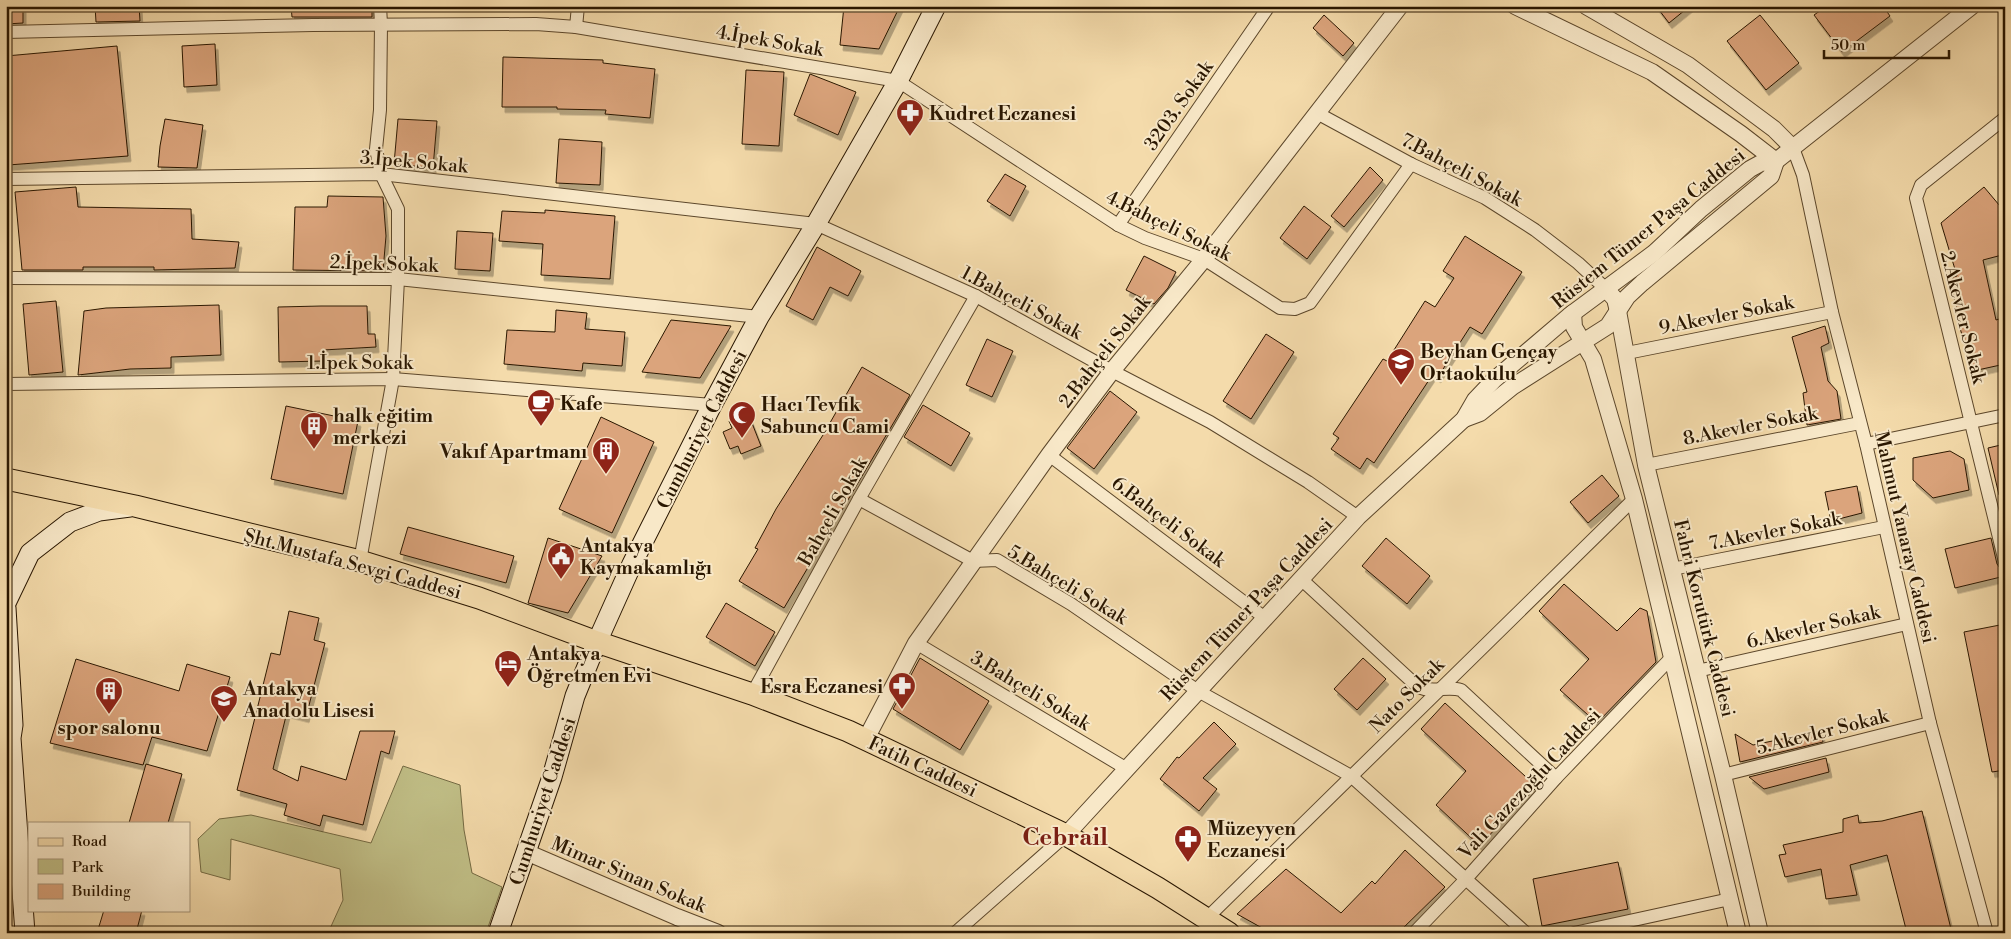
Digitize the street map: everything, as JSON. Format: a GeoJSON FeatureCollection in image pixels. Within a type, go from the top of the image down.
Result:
{"type":"FeatureCollection","features":[{"type":"Feature","properties":{"kind":"main road","name":"Cumhuriyet Caddesi"},"geometry":{"type":"LineString","coordinates":[[498,933],[552,777],[575,696],[596,642],[632,564],[712,405],[759,317],[816,224],[898,81],[936,6]]}},
{"type":"Feature","properties":{"kind":"main road","name":"Şht.Mustafa Sevgi Caddesi"},"geometry":{"type":"LineString","coordinates":[[6,479],[135,506],[360,561],[479,598],[596,642]]}},
{"type":"Feature","properties":{"kind":"main road","name":"Şht.Mustafa Sevgi Caddesi"},"geometry":{"type":"LineString","coordinates":[[6,603],[30,553],[70,522],[99,512],[135,506]]}},
{"type":"Feature","properties":{"kind":"main road"},"geometry":{"type":"LineString","coordinates":[[6,608],[13,725],[11,738],[25,933]]}},
{"type":"Feature","properties":{"kind":"main road","name":"Fatih Caddesi"},"geometry":{"type":"LineString","coordinates":[[596,642],[752,694],[866,739],[1066,835],[1158,888],[1229,933]]}},
{"type":"Feature","properties":{"kind":"street"},"geometry":{"type":"LineString","coordinates":[[360,561],[393,379],[398,279],[398,209],[382,174],[376,149],[380,110],[380,6]]}},
{"type":"Feature","properties":{"kind":"street"},"geometry":{"type":"LineString","coordinates":[[576,27],[578,6]]}},
{"type":"Feature","properties":{"kind":"street","name":"3203. Sokak"},"geometry":{"type":"LineString","coordinates":[[1118,225],[1269,6]]}},
{"type":"Feature","properties":{"kind":"street","name":"2.Bahçeli Sokak"},"geometry":{"type":"LineString","coordinates":[[866,739],[916,643],[1049,455],[1112,371],[1204,259],[1400,6]]}},
{"type":"Feature","properties":{"kind":"street"},"geometry":{"type":"LineString","coordinates":[[1515,6],[1652,72],[1741,134],[1776,161]]}},
{"type":"Feature","properties":{"kind":"street"},"geometry":{"type":"LineString","coordinates":[[1586,6],[1688,65],[1774,128],[1793,148]]}},
{"type":"Feature","properties":{"kind":"street","name":"Rüstem Tümer Paşa Caddesi"},"geometry":{"type":"LineString","coordinates":[[1066,835],[1358,517],[1464,419],[1475,400],[1494,380],[1573,313],[1654,253],[1701,209],[1750,169],[1761,163],[1776,161],[1972,6]]}},
{"type":"Feature","properties":{"kind":"street","name":"4.İpek Sokak"},"geometry":{"type":"LineString","coordinates":[[6,32],[381,24],[536,24],[576,27],[898,81]]}},
{"type":"Feature","properties":{"kind":"street","name":"4.Bahçeli Sokak"},"geometry":{"type":"LineString","coordinates":[[898,81],[1118,225],[1204,259],[1280,308],[1295,309],[1310,303],[1412,164]]}},
{"type":"Feature","properties":{"kind":"street","name":"7.Bahçeli Sokak"},"geometry":{"type":"LineString","coordinates":[[1317,112],[1412,164],[1485,198],[1528,226],[1578,263],[1605,288]]}},
{"type":"Feature","properties":{"kind":"street","name":"2.Akevler Sokak"},"geometry":{"type":"LineString","coordinates":[[2005,118],[1921,185],[1916,198],[2005,562]]}},
{"type":"Feature","properties":{"kind":"street","name":"Mahmut Yanaray Caddesi"},"geometry":{"type":"LineString","coordinates":[[1793,148],[1803,175],[1832,312],[1866,444],[1930,723],[1987,933]]}},
{"type":"Feature","properties":{"kind":"street","name":"Rüstem Tümer Paşa Caddesi"},"geometry":{"type":"LineString","coordinates":[[1464,419],[1480,413],[1512,387],[1608,326],[1627,297],[1642,282],[1771,176],[1776,161]]}},
{"type":"Feature","properties":{"kind":"street","name":"3.İpek Sokak"},"geometry":{"type":"LineString","coordinates":[[6,180],[382,174],[816,224]]}},
{"type":"Feature","properties":{"kind":"street","name":"1.Bahçeli Sokak"},"geometry":{"type":"LineString","coordinates":[[816,224],[976,296],[1112,371],[1210,422],[1308,482],[1358,517]]}},
{"type":"Feature","properties":{"kind":"street","name":"2.İpek Sokak"},"geometry":{"type":"LineString","coordinates":[[6,278],[398,279],[759,317]]}},
{"type":"Feature","properties":{"kind":"street","name":"Fahri Korutürk Caddesi"},"geometry":{"type":"LineString","coordinates":[[1605,288],[1615,299],[1618,311],[1646,465],[1760,933]]}},
{"type":"Feature","properties":{"kind":"street","name":"Bahçeli Sokak"},"geometry":{"type":"LineString","coordinates":[[752,694],[859,499],[976,296]]}},
{"type":"Feature","properties":{"kind":"street","name":"9.Akevler Sokak"},"geometry":{"type":"LineString","coordinates":[[1627,353],[1832,312]]}},
{"type":"Feature","properties":{"kind":"street"},"geometry":{"type":"LineString","coordinates":[[1573,313],[1574,327],[1593,359],[1634,499],[1738,933]]}},
{"type":"Feature","properties":{"kind":"street","name":"1.İpek Sokak"},"geometry":{"type":"LineString","coordinates":[[6,384],[393,379],[712,405]]}},
{"type":"Feature","properties":{"kind":"street"},"geometry":{"type":"LineString","coordinates":[[1866,444],[2005,415]]}},
{"type":"Feature","properties":{"kind":"street","name":"8.Akevler Sokak"},"geometry":{"type":"LineString","coordinates":[[1646,465],[1860,423]]}},
{"type":"Feature","properties":{"kind":"street","name":"6.Bahçeli Sokak"},"geometry":{"type":"LineString","coordinates":[[1049,455],[1265,618]]}},
{"type":"Feature","properties":{"kind":"street","name":"5.Bahçeli Sokak"},"geometry":{"type":"LineString","coordinates":[[859,499],[973,561],[996,560],[1072,604],[1198,691],[1351,776],[1526,933]]}},
{"type":"Feature","properties":{"kind":"street","name":"Nato Sokak"},"geometry":{"type":"LineString","coordinates":[[1206,919],[1438,689],[1634,499]]}},
{"type":"Feature","properties":{"kind":"street","name":"7.Akevler Sokak"},"geometry":{"type":"LineString","coordinates":[[1672,569],[1884,527]]}},
{"type":"Feature","properties":{"kind":"street"},"geometry":{"type":"LineString","coordinates":[[1301,579],[1418,687],[1461,690],[1556,778]]}},
{"type":"Feature","properties":{"kind":"street","name":"6.Akevler Sokak"},"geometry":{"type":"LineString","coordinates":[[1697,671],[1907,624]]}},
{"type":"Feature","properties":{"kind":"street","name":"3.Bahçeli Sokak"},"geometry":{"type":"LineString","coordinates":[[916,643],[1127,769]]}},
{"type":"Feature","properties":{"kind":"street","name":"Vali Gazezoğlu Caddesi"},"geometry":{"type":"LineString","coordinates":[[1414,933],[1465,880],[1556,778],[1671,658]]}},
{"type":"Feature","properties":{"kind":"street","name":"5.Akevler Sokak"},"geometry":{"type":"LineString","coordinates":[[1723,775],[1930,723]]}},
{"type":"Feature","properties":{"kind":"street"},"geometry":{"type":"LineString","coordinates":[[955,933],[1066,835]]}},
{"type":"Feature","properties":{"kind":"street","name":"Mimar Sinan Sokak"},"geometry":{"type":"LineString","coordinates":[[526,852],[718,933]]}},
{"type":"Feature","properties":{"kind":"street"},"geometry":{"type":"LineString","coordinates":[[1574,933],[1730,899]]}},
{"type":"Feature","properties":{"kind":"green space"},"geometry":{"type":"Polygon","coordinates":[[[403,766],[460,785],[464,830],[472,873],[502,887],[486,933],[328,933],[343,900],[340,869],[231,839],[230,880],[201,872],[198,839],[219,819],[251,815],[371,843],[403,766]]]}},
{"type":"Feature","properties":{"kind":"building"},"geometry":{"type":"Polygon","coordinates":[[[6,6],[23,6],[23,23],[6,24],[6,6]]]}},
{"type":"Feature","properties":{"kind":"building"},"geometry":{"type":"Polygon","coordinates":[[[95,6],[139,6],[140,21],[96,22],[95,6]]]}},
{"type":"Feature","properties":{"kind":"building"},"geometry":{"type":"Polygon","coordinates":[[[291,6],[372,6],[372,17],[292,17],[291,6]]]}},
{"type":"Feature","properties":{"kind":"building"},"geometry":{"type":"Polygon","coordinates":[[[844,6],[900,6],[879,49],[840,45],[844,6]]]}},
{"type":"Feature","properties":{"kind":"building"},"geometry":{"type":"Polygon","coordinates":[[[1656,6],[1690,6],[1669,23],[1656,6]]]}},
{"type":"Feature","properties":{"kind":"building"},"geometry":{"type":"Polygon","coordinates":[[[1827,6],[1883,6],[1890,16],[1842,52],[1814,15],[1827,6]]]}},
{"type":"Feature","properties":{"kind":"building"},"geometry":{"type":"Polygon","coordinates":[[[1324,15],[1354,43],[1343,56],[1313,28],[1324,15]]]}},
{"type":"Feature","properties":{"kind":"building"},"geometry":{"type":"Polygon","coordinates":[[[1760,15],[1799,63],[1766,90],[1727,41],[1760,15]]]}},
{"type":"Feature","properties":{"kind":"building"},"geometry":{"type":"Polygon","coordinates":[[[215,44],[217,85],[184,87],[182,46],[215,44]]]}},
{"type":"Feature","properties":{"kind":"building"},"geometry":{"type":"Polygon","coordinates":[[[117,46],[128,156],[8,165],[6,112],[9,111],[6,56],[117,46]]]}},
{"type":"Feature","properties":{"kind":"building"},"geometry":{"type":"Polygon","coordinates":[[[503,57],[603,60],[603,63],[655,69],[650,118],[605,114],[606,110],[557,109],[557,107],[502,107],[503,57]]]}},
{"type":"Feature","properties":{"kind":"building"},"geometry":{"type":"Polygon","coordinates":[[[746,70],[784,72],[779,146],[742,144],[746,70]]]}},
{"type":"Feature","properties":{"kind":"building"},"geometry":{"type":"Polygon","coordinates":[[[810,74],[856,92],[838,135],[794,115],[810,74]]]}},
{"type":"Feature","properties":{"kind":"building"},"geometry":{"type":"Polygon","coordinates":[[[165,119],[203,125],[197,168],[158,167],[165,119]]]}},
{"type":"Feature","properties":{"kind":"building"},"geometry":{"type":"Polygon","coordinates":[[[398,119],[437,121],[433,168],[394,164],[398,119]]]}},
{"type":"Feature","properties":{"kind":"building"},"geometry":{"type":"Polygon","coordinates":[[[559,139],[602,142],[600,185],[556,183],[559,139]]]}},
{"type":"Feature","properties":{"kind":"building"},"geometry":{"type":"Polygon","coordinates":[[[1370,167],[1383,180],[1344,227],[1331,216],[1370,167]]]}},
{"type":"Feature","properties":{"kind":"building"},"geometry":{"type":"Polygon","coordinates":[[[1005,174],[1026,186],[1010,216],[987,201],[1005,174]]]}},
{"type":"Feature","properties":{"kind":"building"},"geometry":{"type":"Polygon","coordinates":[[[76,187],[78,207],[191,209],[192,239],[239,242],[235,268],[154,270],[154,267],[83,267],[83,270],[22,270],[15,192],[76,187]]]}},
{"type":"Feature","properties":{"kind":"building"},"geometry":{"type":"Polygon","coordinates":[[[1984,187],[2005,212],[2005,250],[2002,255],[1983,260],[1996,320],[1999,319],[2005,341],[2005,364],[1973,371],[1959,325],[1961,325],[1953,294],[1953,277],[1957,276],[1941,223],[1984,187]]]}},
{"type":"Feature","properties":{"kind":"building"},"geometry":{"type":"Polygon","coordinates":[[[328,196],[383,197],[386,236],[383,271],[293,270],[295,207],[327,207],[328,196]]]}},
{"type":"Feature","properties":{"kind":"building"},"geometry":{"type":"Polygon","coordinates":[[[1304,206],[1331,227],[1307,259],[1280,238],[1304,206]]]}},
{"type":"Feature","properties":{"kind":"building"},"geometry":{"type":"Polygon","coordinates":[[[545,210],[615,216],[610,279],[541,275],[543,244],[499,241],[502,211],[545,213],[545,210]]]}},
{"type":"Feature","properties":{"kind":"building"},"geometry":{"type":"Polygon","coordinates":[[[457,231],[493,233],[490,271],[455,269],[457,231]]]}},
{"type":"Feature","properties":{"kind":"building"},"geometry":{"type":"Polygon","coordinates":[[[1465,236],[1522,272],[1482,334],[1470,327],[1438,377],[1433,374],[1374,463],[1367,458],[1360,469],[1331,449],[1339,438],[1333,434],[1383,359],[1387,361],[1425,301],[1435,307],[1454,278],[1443,271],[1465,236]]]}},
{"type":"Feature","properties":{"kind":"building"},"geometry":{"type":"Polygon","coordinates":[[[817,247],[861,271],[848,296],[830,287],[813,320],[786,306],[817,247]]]}},
{"type":"Feature","properties":{"kind":"building"},"geometry":{"type":"Polygon","coordinates":[[[1144,256],[1176,272],[1168,288],[1154,304],[1126,290],[1144,256]]]}},
{"type":"Feature","properties":{"kind":"building"},"geometry":{"type":"Polygon","coordinates":[[[56,301],[63,372],[29,375],[23,304],[56,301]]]}},
{"type":"Feature","properties":{"kind":"building"},"geometry":{"type":"Polygon","coordinates":[[[219,305],[221,355],[171,357],[171,368],[130,369],[78,375],[84,311],[106,308],[219,305]]]}},
{"type":"Feature","properties":{"kind":"building"},"geometry":{"type":"Polygon","coordinates":[[[367,306],[368,334],[375,334],[376,347],[323,350],[323,361],[279,362],[278,307],[367,306]]]}},
{"type":"Feature","properties":{"kind":"building"},"geometry":{"type":"Polygon","coordinates":[[[556,310],[587,313],[585,329],[625,332],[622,366],[583,363],[582,371],[504,364],[507,330],[555,332],[556,310]]]}},
{"type":"Feature","properties":{"kind":"building"},"geometry":{"type":"Polygon","coordinates":[[[671,320],[731,326],[700,378],[642,372],[671,320]]]}},
{"type":"Feature","properties":{"kind":"building"},"geometry":{"type":"Polygon","coordinates":[[[1825,326],[1829,343],[1821,347],[1828,381],[1837,391],[1841,419],[1807,425],[1803,393],[1807,392],[1792,337],[1825,326]]]}},
{"type":"Feature","properties":{"kind":"building"},"geometry":{"type":"Polygon","coordinates":[[[1266,334],[1294,352],[1251,419],[1223,401],[1266,334]]]}},
{"type":"Feature","properties":{"kind":"building"},"geometry":{"type":"Polygon","coordinates":[[[987,339],[1013,351],[992,397],[966,385],[987,339]]]}},
{"type":"Feature","properties":{"kind":"building"},"geometry":{"type":"Polygon","coordinates":[[[862,367],[910,395],[784,608],[739,581],[758,549],[755,548],[776,509],[823,435],[862,367]]]}},
{"type":"Feature","properties":{"kind":"building"},"geometry":{"type":"Polygon","coordinates":[[[1110,391],[1137,412],[1094,469],[1067,448],[1110,391]]]}},
{"type":"Feature","properties":{"kind":"building"},"geometry":{"type":"Polygon","coordinates":[[[923,405],[970,433],[951,466],[904,437],[923,405]]]}},
{"type":"Feature","properties":{"kind":"building","name":"halk eğitim merkezi"},"geometry":{"type":"Polygon","coordinates":[[[286,406],[358,421],[343,494],[271,479],[286,406]]]}},
{"type":"Feature","properties":{"kind":"building","name":"Hacı Tevfik Sabuncu Cami"},"geometry":{"type":"Polygon","coordinates":[[[748,413],[761,446],[741,454],[738,446],[730,449],[723,432],[732,428],[729,421],[748,413]]]}},
{"type":"Feature","properties":{"kind":"building","name":"Vakıf Apartmanı"},"geometry":{"type":"Polygon","coordinates":[[[601,417],[654,442],[612,533],[559,509],[601,417]]]}},
{"type":"Feature","properties":{"kind":"building"},"geometry":{"type":"Polygon","coordinates":[[[2005,444],[2005,494],[1999,495],[1988,448],[2005,444]]]}},
{"type":"Feature","properties":{"kind":"building"},"geometry":{"type":"Polygon","coordinates":[[[1950,451],[1964,459],[1969,490],[1933,498],[1913,480],[1913,458],[1950,451]]]}},
{"type":"Feature","properties":{"kind":"building"},"geometry":{"type":"Polygon","coordinates":[[[1602,475],[1619,496],[1588,523],[1570,502],[1602,475]]]}},
{"type":"Feature","properties":{"kind":"building"},"geometry":{"type":"Polygon","coordinates":[[[1857,486],[1862,513],[1831,521],[1825,492],[1857,486]]]}},
{"type":"Feature","properties":{"kind":"building"},"geometry":{"type":"Polygon","coordinates":[[[408,527],[514,556],[506,583],[400,554],[408,527]]]}},
{"type":"Feature","properties":{"kind":"building","name":"Antakya Kaymakamlığı"},"geometry":{"type":"Polygon","coordinates":[[[548,538],[602,556],[568,613],[528,603],[548,538]]]}},
{"type":"Feature","properties":{"kind":"building"},"geometry":{"type":"Polygon","coordinates":[[[1386,538],[1430,576],[1407,604],[1362,566],[1386,538]]]}},
{"type":"Feature","properties":{"kind":"building"},"geometry":{"type":"Polygon","coordinates":[[[1991,538],[1997,564],[2005,570],[2005,576],[1955,588],[1945,549],[1991,538]]]}},
{"type":"Feature","properties":{"kind":"building"},"geometry":{"type":"Polygon","coordinates":[[[1564,584],[1617,631],[1640,608],[1647,611],[1656,662],[1597,723],[1560,690],[1589,659],[1539,611],[1564,584]]]}},
{"type":"Feature","properties":{"kind":"building"},"geometry":{"type":"Polygon","coordinates":[[[726,603],[775,632],[755,666],[706,637],[726,603]]]}},
{"type":"Feature","properties":{"kind":"building"},"geometry":{"type":"Polygon","coordinates":[[[289,611],[319,618],[314,640],[325,643],[306,717],[287,712],[273,769],[298,781],[301,766],[346,780],[360,731],[395,731],[389,754],[381,751],[363,825],[323,815],[320,826],[284,815],[287,804],[237,790],[271,653],[280,655],[289,611]]]}},
{"type":"Feature","properties":{"kind":"building"},"geometry":{"type":"Polygon","coordinates":[[[2005,624],[2005,770],[1992,772],[1964,632],[2005,624]]]}},
{"type":"Feature","properties":{"kind":"building"},"geometry":{"type":"Polygon","coordinates":[[[920,658],[989,701],[960,750],[893,709],[920,658]]]}},
{"type":"Feature","properties":{"kind":"building"},"geometry":{"type":"Polygon","coordinates":[[[1363,658],[1386,679],[1357,710],[1334,689],[1363,658]]]}},
{"type":"Feature","properties":{"kind":"building","name":"spor salonu"},"geometry":{"type":"Polygon","coordinates":[[[76,659],[179,691],[187,664],[230,677],[207,751],[152,737],[143,765],[50,743],[76,659]]]}},
{"type":"Feature","properties":{"kind":"building"},"geometry":{"type":"Polygon","coordinates":[[[1445,703],[1537,787],[1510,812],[1480,846],[1436,805],[1466,771],[1421,729],[1445,703]]]}},
{"type":"Feature","properties":{"kind":"building"},"geometry":{"type":"Polygon","coordinates":[[[1214,722],[1236,744],[1203,778],[1217,789],[1199,811],[1160,779],[1177,757],[1179,758],[1214,722]]]}},
{"type":"Feature","properties":{"kind":"building"},"geometry":{"type":"Polygon","coordinates":[[[1821,731],[1823,742],[1740,762],[1735,734],[1753,745],[1821,731]]]}},
{"type":"Feature","properties":{"kind":"building"},"geometry":{"type":"Polygon","coordinates":[[[1826,758],[1829,772],[1764,789],[1749,777],[1826,758]]]}},
{"type":"Feature","properties":{"kind":"building"},"geometry":{"type":"Polygon","coordinates":[[[146,764],[182,774],[168,822],[129,822],[146,764]]]}},
{"type":"Feature","properties":{"kind":"building"},"geometry":{"type":"Polygon","coordinates":[[[1922,811],[1952,933],[1907,933],[1887,855],[1850,865],[1857,895],[1826,899],[1821,869],[1785,877],[1779,855],[1786,854],[1783,845],[1843,832],[1843,819],[1858,815],[1859,823],[1882,821],[1922,811]]]}},
{"type":"Feature","properties":{"kind":"building"},"geometry":{"type":"Polygon","coordinates":[[[1405,850],[1445,887],[1398,933],[1271,933],[1237,914],[1286,869],[1341,913],[1372,881],[1375,884],[1405,850]]]}},
{"type":"Feature","properties":{"kind":"building"},"geometry":{"type":"Polygon","coordinates":[[[1618,862],[1628,909],[1542,926],[1533,879],[1618,862]]]}},
{"type":"Feature","properties":{"kind":"building"},"geometry":{"type":"Polygon","coordinates":[[[103,912],[141,912],[136,933],[97,933],[103,912]]]}},
{"type":"Feature","properties":{"kind":"place","name":"Kudret Eczanesi"},"geometry":{"type":"Point","coordinates":[910,137]}},
{"type":"Feature","properties":{"kind":"place","name":"Beyhan Gençay Ortaokulu"},"geometry":{"type":"Point","coordinates":[1401,386]}},
{"type":"Feature","properties":{"kind":"place","name":"Kafe"},"geometry":{"type":"Point","coordinates":[541,427]}},
{"type":"Feature","properties":{"kind":"place","name":"Hacı Tevfik Sabuncu Cami"},"geometry":{"type":"Point","coordinates":[742,439]}},
{"type":"Feature","properties":{"kind":"place","name":"halk eğitim merkezi"},"geometry":{"type":"Point","coordinates":[314,450]}},
{"type":"Feature","properties":{"kind":"place","name":"Vakıf Apartmanı"},"geometry":{"type":"Point","coordinates":[606,475]}},
{"type":"Feature","properties":{"kind":"place","name":"Antakya Kaymakamlığı"},"geometry":{"type":"Point","coordinates":[561,580]}},
{"type":"Feature","properties":{"kind":"place","name":"Antakya Öğretmen Evi"},"geometry":{"type":"Point","coordinates":[508,688]}},
{"type":"Feature","properties":{"kind":"place","name":"Esra Eczanesi"},"geometry":{"type":"Point","coordinates":[902,710]}},
{"type":"Feature","properties":{"kind":"place","name":"spor salonu"},"geometry":{"type":"Point","coordinates":[109,715]}},
{"type":"Feature","properties":{"kind":"place","name":"Antakya Anadolu Lisesi"},"geometry":{"type":"Point","coordinates":[224,723]}},
{"type":"Feature","properties":{"kind":"place","name":"Müzeyyen Eczanesi"},"geometry":{"type":"Point","coordinates":[1188,863]}},
{"type":"Feature","properties":{"kind":"district","name":"Cebrail"},"geometry":{"type":"Point","coordinates":[1065,837]}}]}
